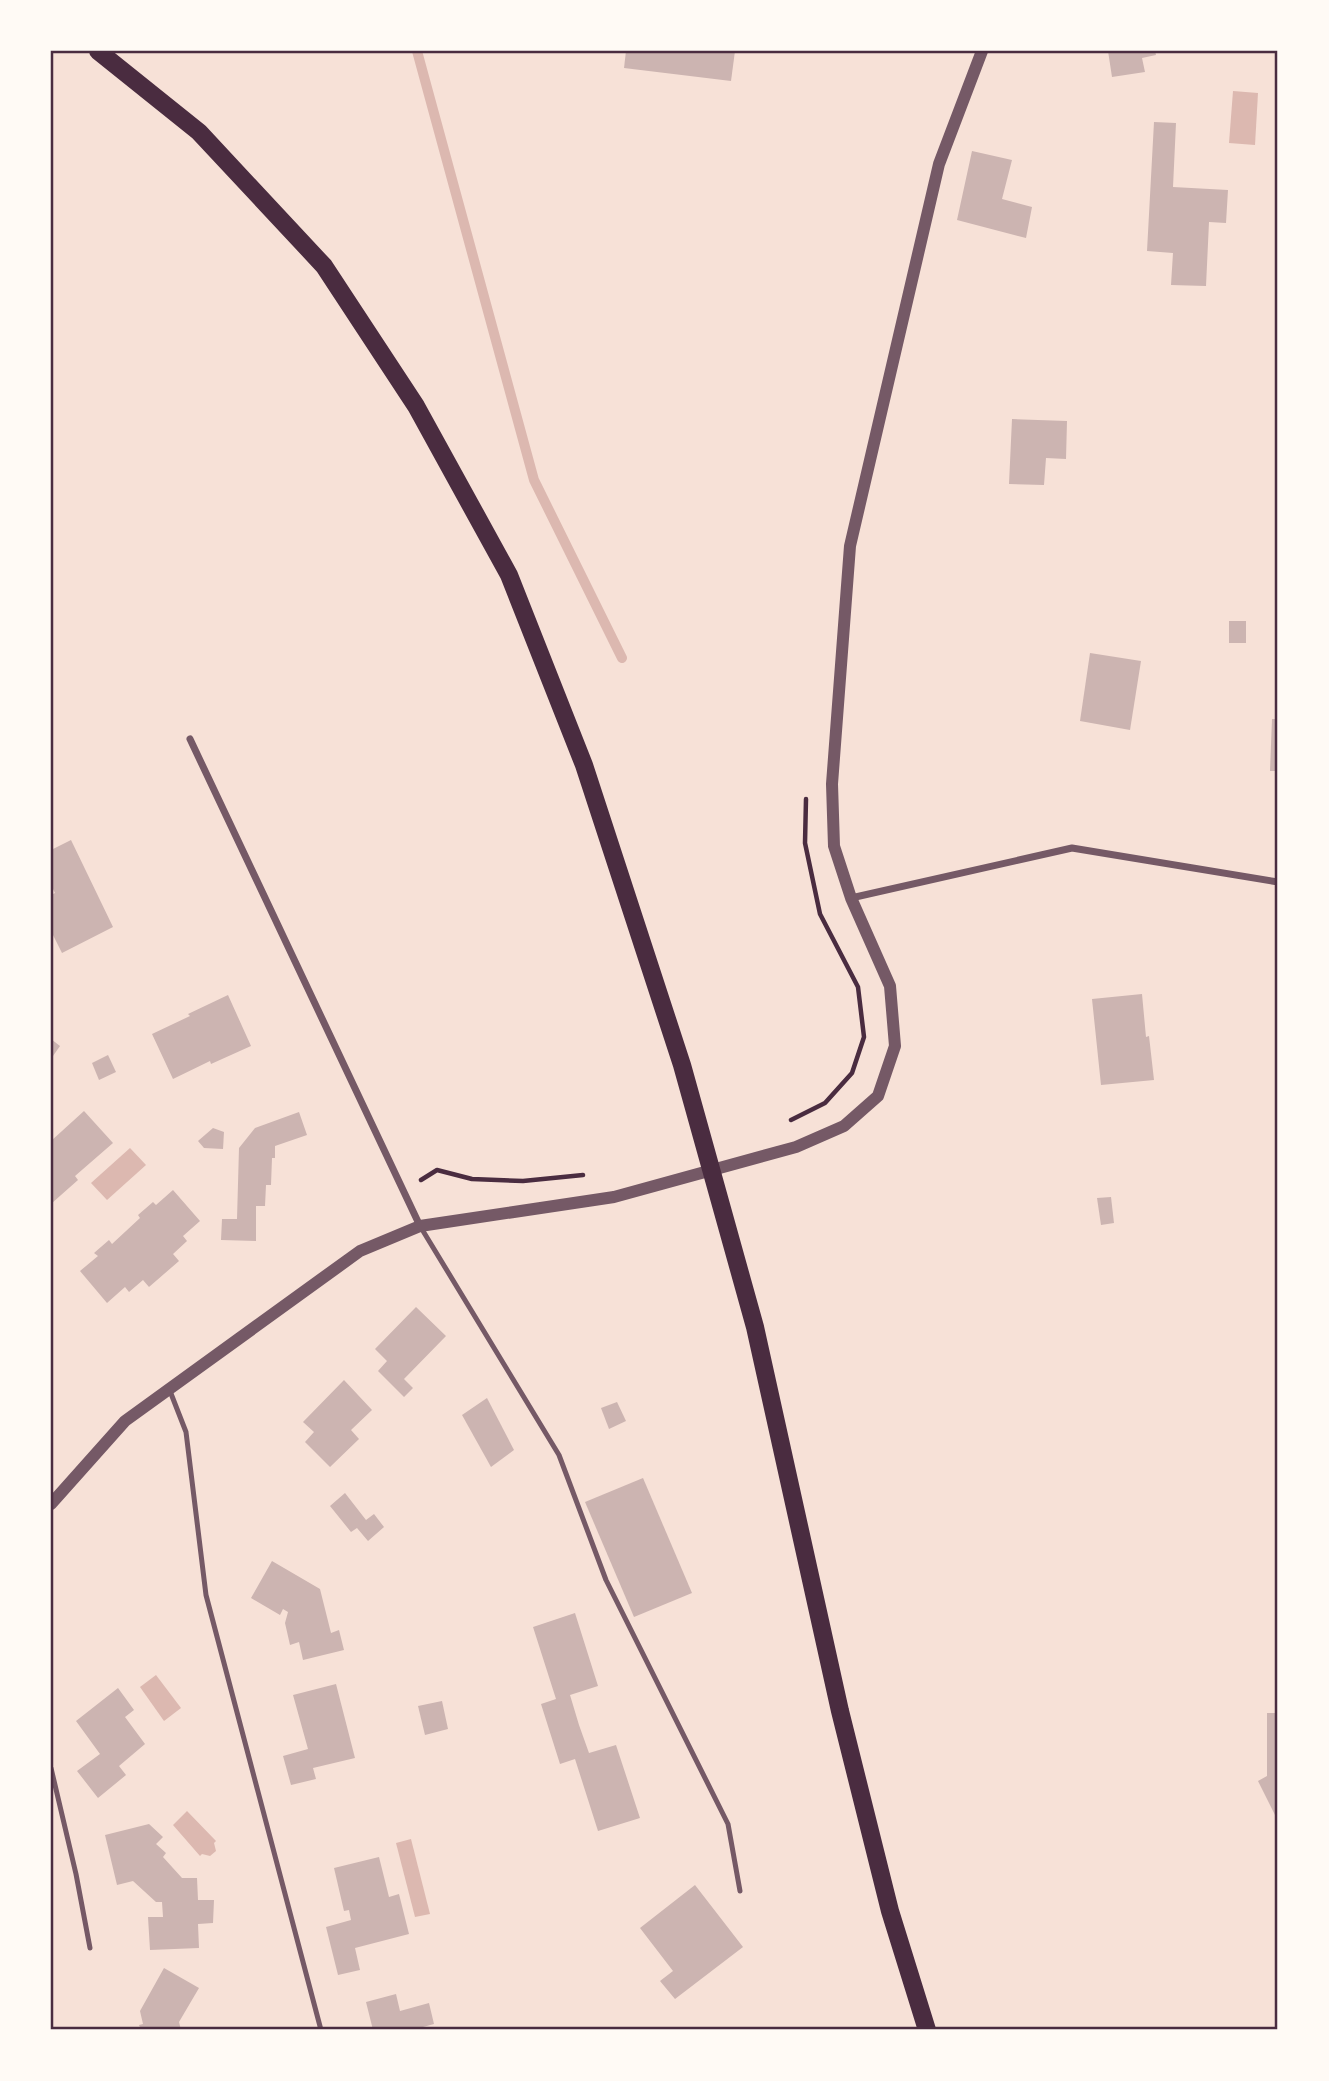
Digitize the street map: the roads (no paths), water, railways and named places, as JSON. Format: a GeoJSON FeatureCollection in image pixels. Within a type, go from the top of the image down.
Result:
{"type":"FeatureCollection","features":[{"type":"Feature","properties":{"kind":"main road"},"geometry":{"type":"LineString","coordinates":[[98,51],[199,132],[324,265],[416,406],[509,575],[584,765],[682,1065],[755,1327],[840,1711],[890,1911],[927,2030]]}},
{"type":"Feature","properties":{"kind":"street"},"geometry":{"type":"LineString","coordinates":[[51,1504],[125,1422],[360,1251],[420,1226],[614,1197],[796,1147],[844,1126],[878,1096],[895,1046],[890,986],[851,898],[834,846],[832,784],[850,546],[939,164],[982,51]]}},
{"type":"Feature","properties":{"kind":"street"},"geometry":{"type":"LineString","coordinates":[[190,739],[420,1226]]}},
{"type":"Feature","properties":{"kind":"street"},"geometry":{"type":"LineString","coordinates":[[851,898],[1072,848],[1278,882]]}},
{"type":"Feature","properties":{"kind":"lane"},"geometry":{"type":"LineString","coordinates":[[420,1226],[559,1455],[606,1580],[728,1824],[740,1891]]}},
{"type":"Feature","properties":{"kind":"lane"},"geometry":{"type":"LineString","coordinates":[[169,1388],[186,1432],[205,1595],[321,2030]]}},
{"type":"Feature","properties":{"kind":"lane"},"geometry":{"type":"LineString","coordinates":[[51,1768],[90,1948]]}},
{"type":"Feature","properties":{"kind":"waterway"},"geometry":{"type":"LineString","coordinates":[[417,51],[534,480],[622,658]]}}]}
